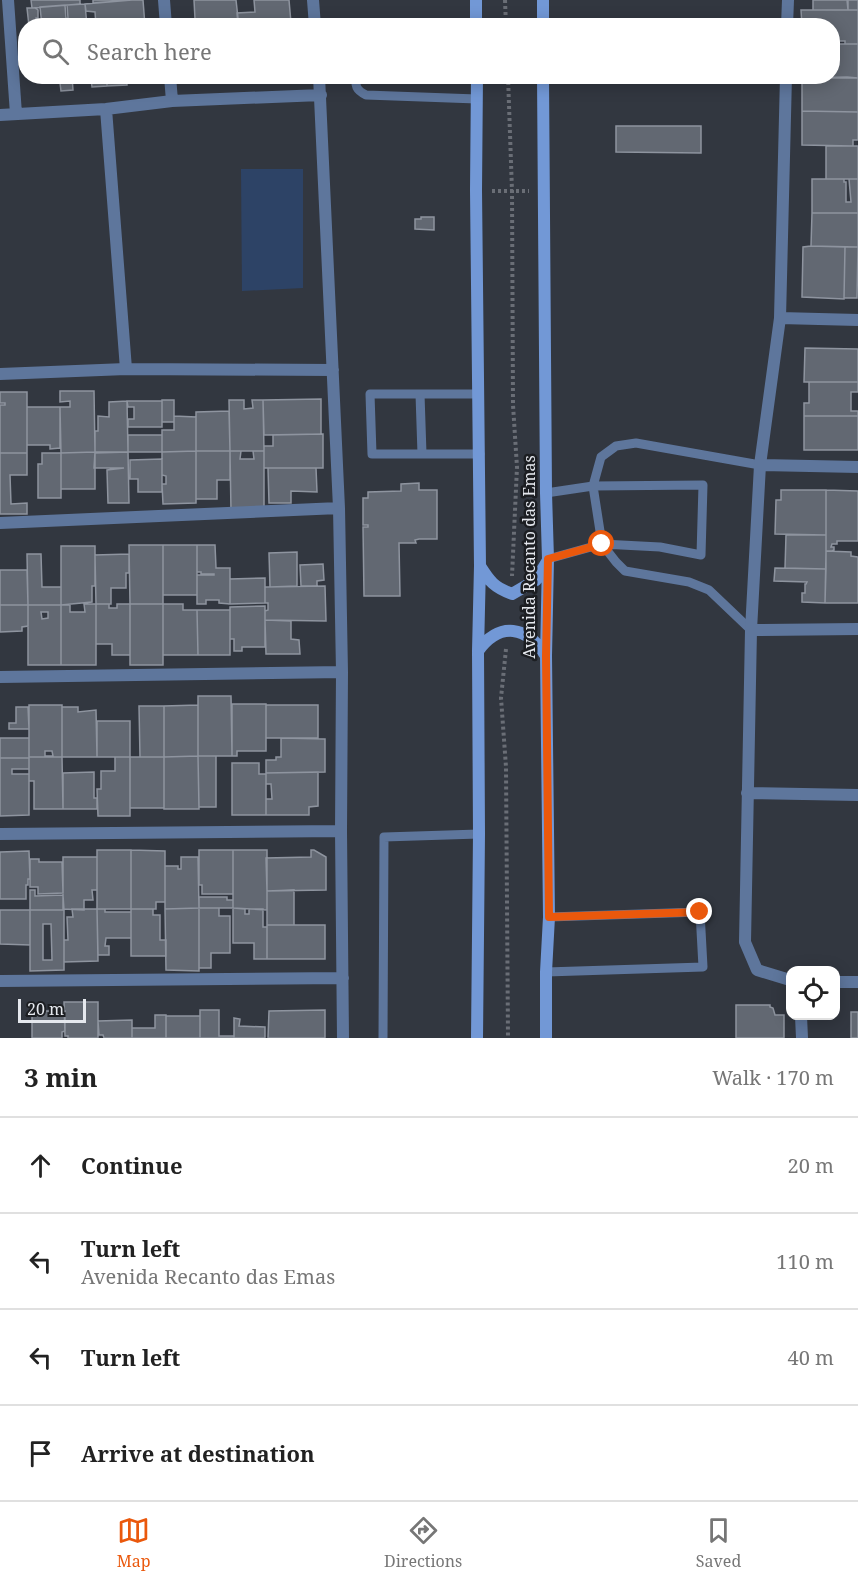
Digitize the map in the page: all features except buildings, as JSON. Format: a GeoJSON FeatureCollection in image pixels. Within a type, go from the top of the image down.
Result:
{"type":"FeatureCollection","features":[{"type":"Feature","properties":{"kind":"main road"},"geometry":{"type":"LineString","coordinates":[[476,0],[476,18]]}},
{"type":"Feature","properties":{"kind":"main road"},"geometry":{"type":"LineString","coordinates":[[543,0],[543,18]]}},
{"type":"Feature","properties":{"kind":"main road"},"geometry":{"type":"LineString","coordinates":[[477,84],[476,190],[480,454],[477,1038]]}},
{"type":"Feature","properties":{"kind":"main road","name":"Avenida Recanto das Emas"},"geometry":{"type":"LineString","coordinates":[[543,84],[548,559],[546,656],[549,917],[546,1038]]}},
{"type":"Feature","properties":{"kind":"main road"},"geometry":{"type":"LineString","coordinates":[[480,566],[497,588],[512,594],[536,580],[548,559]]}},
{"type":"Feature","properties":{"kind":"main road"},"geometry":{"type":"LineString","coordinates":[[478,651],[485,641],[496,634],[508,631],[520,632],[531,637],[546,656]]}},
{"type":"Feature","properties":{"kind":"street"},"geometry":{"type":"LineString","coordinates":[[8,0],[16,114]]}},
{"type":"Feature","properties":{"kind":"street"},"geometry":{"type":"LineString","coordinates":[[164,0],[165,18]]}},
{"type":"Feature","properties":{"kind":"street"},"geometry":{"type":"LineString","coordinates":[[313,0],[314,18]]}},
{"type":"Feature","properties":{"kind":"street"},"geometry":{"type":"LineString","coordinates":[[787,18],[788,0]]}},
{"type":"Feature","properties":{"kind":"street"},"geometry":{"type":"LineString","coordinates":[[171,84],[172,101]]}},
{"type":"Feature","properties":{"kind":"street"},"geometry":{"type":"LineString","coordinates":[[320,84],[339,508],[343,1038]]}},
{"type":"Feature","properties":{"kind":"street"},"geometry":{"type":"LineString","coordinates":[[786,84],[780,318],[760,465],[751,630],[745,942],[758,970],[786,979]]}},
{"type":"Feature","properties":{"kind":"street"},"geometry":{"type":"LineString","coordinates":[[0,115],[106,109],[172,101],[321,95]]}},
{"type":"Feature","properties":{"kind":"street"},"geometry":{"type":"LineString","coordinates":[[106,109],[126,369]]}},
{"type":"Feature","properties":{"kind":"street"},"geometry":{"type":"LineString","coordinates":[[780,318],[858,320]]}},
{"type":"Feature","properties":{"kind":"street"},"geometry":{"type":"LineString","coordinates":[[0,374],[126,369],[333,370]]}},
{"type":"Feature","properties":{"kind":"street"},"geometry":{"type":"LineString","coordinates":[[760,465],[858,467]]}},
{"type":"Feature","properties":{"kind":"street"},"geometry":{"type":"LineString","coordinates":[[0,523],[339,508]]}},
{"type":"Feature","properties":{"kind":"street"},"geometry":{"type":"LineString","coordinates":[[751,630],[858,629]]}},
{"type":"Feature","properties":{"kind":"street"},"geometry":{"type":"LineString","coordinates":[[0,677],[342,672]]}},
{"type":"Feature","properties":{"kind":"street"},"geometry":{"type":"LineString","coordinates":[[747,793],[858,795]]}},
{"type":"Feature","properties":{"kind":"street"},"geometry":{"type":"LineString","coordinates":[[0,834],[342,831]]}},
{"type":"Feature","properties":{"kind":"street"},"geometry":{"type":"LineString","coordinates":[[0,981],[344,978]]}},
{"type":"Feature","properties":{"kind":"street"},"geometry":{"type":"LineString","coordinates":[[840,982],[858,982]]}},
{"type":"Feature","properties":{"kind":"street"},"geometry":{"type":"LineString","coordinates":[[801,1020],[802,1038]]}},
{"type":"Feature","properties":{"kind":"lane"},"geometry":{"type":"LineString","coordinates":[[356,84],[359,92],[366,95],[477,99]]}},
{"type":"Feature","properties":{"kind":"lane"},"geometry":{"type":"LineString","coordinates":[[479,394],[370,394],[372,453],[480,454]]}},
{"type":"Feature","properties":{"kind":"lane"},"geometry":{"type":"LineString","coordinates":[[420,394],[422,454]]}},
{"type":"Feature","properties":{"kind":"lane"},"geometry":{"type":"LineString","coordinates":[[751,630],[709,590],[689,582],[625,571],[602,544],[593,486],[601,457],[616,447],[636,443],[760,465]]}},
{"type":"Feature","properties":{"kind":"lane"},"geometry":{"type":"LineString","coordinates":[[546,493],[593,486],[703,485],[701,555],[660,547],[602,544],[548,559]]}},
{"type":"Feature","properties":{"kind":"lane"},"geometry":{"type":"LineString","coordinates":[[383,1038],[384,837],[478,834]]}},
{"type":"Feature","properties":{"kind":"lane"},"geometry":{"type":"LineString","coordinates":[[546,972],[703,967],[700,912],[549,917]]}},
{"type":"Feature","properties":{"kind":"path"},"geometry":{"type":"LineString","coordinates":[[505,0],[506,18]]}},
{"type":"Feature","properties":{"kind":"path"},"geometry":{"type":"LineString","coordinates":[[507,84],[512,191],[513,405],[517,467],[512,594]]}},
{"type":"Feature","properties":{"kind":"path"},"geometry":{"type":"LineString","coordinates":[[476,190],[543,190]]}},
{"type":"Feature","properties":{"kind":"path"},"geometry":{"type":"LineString","coordinates":[[508,631],[501,698],[506,767],[508,1038]]}},
{"type":"Feature","properties":{"kind":"shaded area"},"geometry":{"type":"Polygon","coordinates":[[[241,169],[303,169],[303,288],[242,291],[241,169]]]}},
{"type":"Feature","properties":{"kind":"route"},"geometry":{"type":"LineString","coordinates":[[602,544],[548,559],[546,656],[549,917],[700,912]]}}]}
